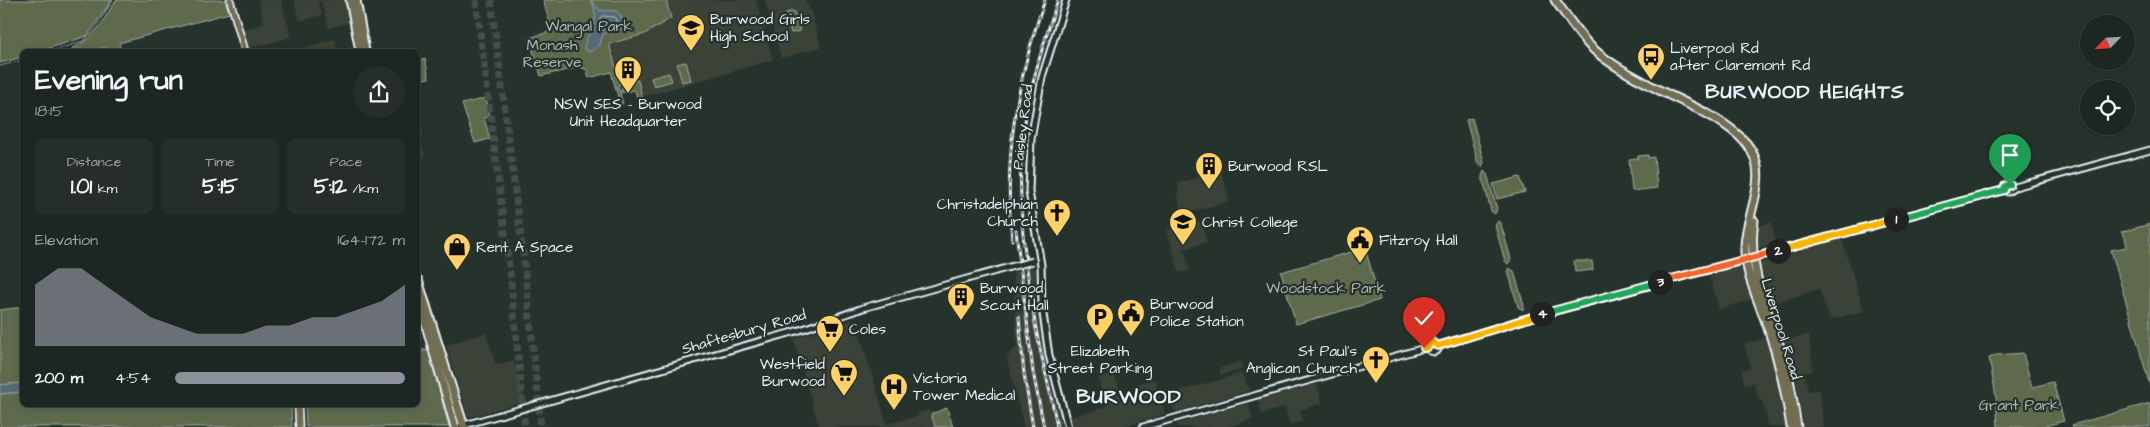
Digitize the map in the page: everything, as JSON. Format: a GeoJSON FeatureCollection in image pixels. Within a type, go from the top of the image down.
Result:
{"type":"FeatureCollection","features":[{"type":"Feature","properties":{"kind":"highway"},"geometry":{"type":"LineString","coordinates":[[350,0],[360,49]]}},
{"type":"Feature","properties":{"kind":"highway"},"geometry":{"type":"LineString","coordinates":[[356,0],[365,49]]}},
{"type":"Feature","properties":{"kind":"highway","name":"Liverpool Road"},"geometry":{"type":"LineString","coordinates":[[1556,0],[1586,42],[1601,56],[1646,84],[1693,106],[1736,133],[1747,144],[1756,161],[1758,178],[1746,237],[1749,258],[1781,369],[1791,427]]}},
{"type":"Feature","properties":{"kind":"highway","name":"Liverpool Road"},"geometry":{"type":"LineString","coordinates":[[1749,258],[1788,373],[1796,427]]}},
{"type":"Feature","properties":{"kind":"highway"},"geometry":{"type":"LineString","coordinates":[[420,287],[444,374],[455,427]]}},
{"type":"Feature","properties":{"kind":"highway"},"geometry":{"type":"LineString","coordinates":[[420,303],[464,426]]}},
{"type":"Feature","properties":{"kind":"main road"},"geometry":{"type":"LineString","coordinates":[[230,0],[244,49]]}},
{"type":"Feature","properties":{"kind":"main road","name":"Paisley Road"},"geometry":{"type":"LineString","coordinates":[[1066,0],[1042,77],[1030,150],[1030,207],[1040,259],[1042,306],[1049,355],[1068,427]]}},
{"type":"Feature","properties":{"kind":"main road"},"geometry":{"type":"LineString","coordinates":[[1143,427],[1428,347],[1430,351],[1434,352],[1438,350],[1438,346],[1529,318],[2004,190],[2004,187],[2007,185],[2012,188],[2150,150]]}},
{"type":"Feature","properties":{"kind":"main road","name":"Shaftesbury Road"},"geometry":{"type":"LineString","coordinates":[[455,427],[808,327],[863,308],[1040,259]]}},
{"type":"Feature","properties":{"kind":"main road"},"geometry":{"type":"LineString","coordinates":[[298,407],[299,427]]}},
{"type":"Feature","properties":{"kind":"shaded area"},"geometry":{"type":"Polygon","coordinates":[[[258,0],[281,0],[291,37],[248,49],[243,30],[264,24],[258,0]]]}},
{"type":"Feature","properties":{"kind":"shaded area"},"geometry":{"type":"Polygon","coordinates":[[[294,0],[346,0],[350,22],[329,28],[321,2],[318,3],[322,15],[300,21],[294,0]]]}},
{"type":"Feature","properties":{"kind":"shaded area","name":"Burwood Girls High School"},"geometry":{"type":"Polygon","coordinates":[[[666,0],[756,0],[773,60],[642,97],[638,80],[621,84],[609,44],[645,34],[671,18],[666,0]]]}},
{"type":"Feature","properties":{"kind":"shaded area"},"geometry":{"type":"Polygon","coordinates":[[[765,0],[805,0],[807,6],[809,5],[821,47],[781,58],[765,0]]]}},
{"type":"Feature","properties":{"kind":"shaded area"},"geometry":{"type":"Polygon","coordinates":[[[335,39],[338,49],[299,49],[335,39]]]}},
{"type":"Feature","properties":{"kind":"shaded area"},"geometry":{"type":"Polygon","coordinates":[[[420,122],[424,135],[420,137],[420,122]]]}},
{"type":"Feature","properties":{"kind":"shaded area"},"geometry":{"type":"Polygon","coordinates":[[[420,140],[426,156],[420,158],[420,140]]]}},
{"type":"Feature","properties":{"kind":"shaded area"},"geometry":{"type":"Polygon","coordinates":[[[1219,162],[1228,202],[1182,214],[1177,194],[1179,190],[1177,183],[1198,178],[1196,168],[1219,162]]]}},
{"type":"Feature","properties":{"kind":"shaded area","name":"Christ College"},"geometry":{"type":"Polygon","coordinates":[[[1201,221],[1207,242],[1184,249],[1190,270],[1179,273],[1167,230],[1201,221]]]}},
{"type":"Feature","properties":{"kind":"shaded area"},"geometry":{"type":"Polygon","coordinates":[[[1771,222],[1776,243],[1757,247],[1758,226],[1771,222]]]}},
{"type":"Feature","properties":{"kind":"shaded area"},"geometry":{"type":"Polygon","coordinates":[[[1842,239],[1864,311],[1830,320],[1819,289],[1772,304],[1760,263],[1842,239]]]}},
{"type":"Feature","properties":{"kind":"shaded area"},"geometry":{"type":"Polygon","coordinates":[[[1032,267],[1035,270],[1038,312],[1048,370],[1063,427],[1024,427],[1007,358],[1017,348],[1013,272],[1032,267]]]}},
{"type":"Feature","properties":{"kind":"shaded area"},"geometry":{"type":"Polygon","coordinates":[[[1737,267],[1744,269],[1754,299],[1719,309],[1709,275],[1737,267]]]}},
{"type":"Feature","properties":{"kind":"shaded area","name":"Westfield Burwood"},"geometry":{"type":"Polygon","coordinates":[[[852,320],[856,322],[887,424],[918,416],[918,413],[929,410],[934,427],[819,427],[794,341],[796,338],[852,320]]]}},
{"type":"Feature","properties":{"kind":"shaded area"},"geometry":{"type":"Polygon","coordinates":[[[486,333],[496,365],[513,360],[525,401],[470,417],[467,415],[446,345],[486,333]]]}},
{"type":"Feature","properties":{"kind":"shaded area"},"geometry":{"type":"Polygon","coordinates":[[[1809,334],[1813,370],[1805,373],[1808,391],[1820,390],[1823,427],[1803,427],[1796,377],[1784,341],[1809,334]]]}},
{"type":"Feature","properties":{"kind":"shaded area"},"geometry":{"type":"Polygon","coordinates":[[[1765,338],[1777,367],[1786,427],[1769,427],[1763,403],[1758,397],[1754,383],[1745,385],[1741,370],[1751,368],[1744,344],[1765,338]]]}},
{"type":"Feature","properties":{"kind":"shaded area"},"geometry":{"type":"Polygon","coordinates":[[[1241,362],[1243,369],[1221,375],[1219,368],[1241,362]]]}},
{"type":"Feature","properties":{"kind":"shaded area"},"geometry":{"type":"Polygon","coordinates":[[[1114,373],[1124,402],[1140,397],[1137,384],[1155,379],[1165,414],[1121,427],[1073,427],[1071,417],[1106,407],[1098,378],[1114,373]]]}},
{"type":"Feature","properties":{"kind":"shaded area"},"geometry":{"type":"Polygon","coordinates":[[[1243,373],[1249,391],[1176,412],[1174,410],[1169,394],[1243,373]]]}},
{"type":"Feature","properties":{"kind":"shaded area"},"geometry":{"type":"Polygon","coordinates":[[[1317,384],[1322,403],[1300,410],[1302,421],[1290,425],[1285,407],[1261,414],[1258,400],[1317,384]]]}},
{"type":"Feature","properties":{"kind":"shaded area"},"geometry":{"type":"Polygon","coordinates":[[[1248,403],[1253,419],[1228,427],[1178,427],[1178,423],[1248,403]]]}},
{"type":"Feature","properties":{"kind":"green space"},"geometry":{"type":"Polygon","coordinates":[[[0,0],[112,0],[87,36],[47,49],[20,49],[20,58],[0,63],[0,0]]]}},
{"type":"Feature","properties":{"kind":"green space"},"geometry":{"type":"Polygon","coordinates":[[[116,0],[225,0],[229,13],[119,43],[120,49],[107,49],[106,47],[98,49],[72,49],[87,40],[102,22],[116,0]]]}},
{"type":"Feature","properties":{"kind":"green space","name":"Wangal Park"},"geometry":{"type":"Polygon","coordinates":[[[543,0],[666,0],[671,18],[645,34],[609,44],[621,84],[618,85],[619,91],[622,90],[622,84],[638,80],[642,97],[637,98],[635,90],[620,93],[623,104],[620,104],[611,72],[589,78],[587,70],[580,67],[541,76],[529,38],[552,31],[543,0]]]}},
{"type":"Feature","properties":{"kind":"green space"},"geometry":{"type":"Polygon","coordinates":[[[794,11],[800,31],[791,33],[786,13],[794,11]]]}},
{"type":"Feature","properties":{"kind":"green space"},"geometry":{"type":"Polygon","coordinates":[[[425,59],[429,78],[420,80],[420,60],[425,59]]]}},
{"type":"Feature","properties":{"kind":"green space"},"geometry":{"type":"Polygon","coordinates":[[[686,62],[691,80],[682,82],[677,64],[686,62]]]}},
{"type":"Feature","properties":{"kind":"green space"},"geometry":{"type":"Polygon","coordinates":[[[669,73],[672,81],[654,86],[651,78],[669,73]]]}},
{"type":"Feature","properties":{"kind":"green space"},"geometry":{"type":"Polygon","coordinates":[[[486,98],[490,116],[484,118],[490,139],[475,143],[462,104],[486,98]]]}},
{"type":"Feature","properties":{"kind":"green space"},"geometry":{"type":"Polygon","coordinates":[[[1472,118],[1484,162],[1482,167],[1478,164],[1466,120],[1472,118]]]}},
{"type":"Feature","properties":{"kind":"green space"},"geometry":{"type":"Polygon","coordinates":[[[1648,155],[1648,158],[1654,157],[1657,188],[1632,191],[1629,159],[1648,155]]]}},
{"type":"Feature","properties":{"kind":"green space"},"geometry":{"type":"Polygon","coordinates":[[[1484,171],[1487,174],[1497,209],[1495,214],[1491,211],[1482,176],[1484,171]]]}},
{"type":"Feature","properties":{"kind":"green space"},"geometry":{"type":"Polygon","coordinates":[[[1520,177],[1525,192],[1497,199],[1493,184],[1520,177]]]}},
{"type":"Feature","properties":{"kind":"green space"},"geometry":{"type":"Polygon","coordinates":[[[1498,221],[1501,224],[1511,259],[1508,264],[1505,261],[1495,226],[1498,221]]]}},
{"type":"Feature","properties":{"kind":"green space"},"geometry":{"type":"Polygon","coordinates":[[[2150,224],[2150,386],[2111,250],[2127,247],[2125,237],[2121,232],[2150,224]]]}},
{"type":"Feature","properties":{"kind":"green space","name":"Woodstock Park"},"geometry":{"type":"Polygon","coordinates":[[[1365,248],[1380,300],[1296,324],[1281,272],[1365,248]]]}},
{"type":"Feature","properties":{"kind":"green space"},"geometry":{"type":"Polygon","coordinates":[[[1574,261],[1592,261],[1593,270],[1575,272],[1574,261]]]}},
{"type":"Feature","properties":{"kind":"green space"},"geometry":{"type":"Polygon","coordinates":[[[1509,268],[1514,271],[1524,306],[1523,310],[1518,307],[1508,271],[1509,268]]]}},
{"type":"Feature","properties":{"kind":"green space"},"geometry":{"type":"Polygon","coordinates":[[[20,307],[20,383],[0,385],[0,310],[20,307]]]}},
{"type":"Feature","properties":{"kind":"green space"},"geometry":{"type":"Polygon","coordinates":[[[429,350],[449,427],[306,427],[305,407],[420,407],[420,352],[429,350]]]}},
{"type":"Feature","properties":{"kind":"green space","name":"Grant Park"},"geometry":{"type":"Polygon","coordinates":[[[2023,353],[2032,387],[2053,382],[2064,421],[2041,427],[1998,427],[1996,397],[1989,358],[1996,355],[2023,353]]]}},
{"type":"Feature","properties":{"kind":"green space"},"geometry":{"type":"Polygon","coordinates":[[[20,392],[20,407],[291,407],[292,427],[0,427],[0,394],[20,392]]]}},
{"type":"Feature","properties":{"kind":"green space"},"geometry":{"type":"Polygon","coordinates":[[[2150,403],[2150,427],[2073,427],[2072,425],[2150,403]]]}},
{"type":"Feature","properties":{"kind":"green space"},"geometry":{"type":"Polygon","coordinates":[[[947,408],[953,427],[935,427],[931,414],[947,408]]]}},
{"type":"Feature","properties":{"kind":"water"},"geometry":{"type":"Polygon","coordinates":[[[591,0],[599,10],[615,11],[618,13],[621,16],[623,27],[604,34],[600,45],[590,52],[584,49],[585,42],[595,22],[591,0]]]}},
{"type":"Feature","properties":{"kind":"water"},"geometry":{"type":"Polygon","coordinates":[[[20,383],[20,392],[0,394],[0,385],[20,383]]]}},
{"type":"Feature","properties":{"kind":"waterway"},"geometry":{"type":"LineString","coordinates":[[59,49],[83,41],[93,31],[113,0]]}},
{"type":"Feature","properties":{"kind":"waterway"},"geometry":{"type":"LineString","coordinates":[[0,66],[20,61]]}},
{"type":"Feature","properties":{"kind":"waterway"},"geometry":{"type":"LineString","coordinates":[[420,351],[427,349]]}},
{"type":"Feature","properties":{"kind":"tunnel"},"geometry":{"type":"LineString","coordinates":[[476,0],[510,273],[525,427]]}},
{"type":"Feature","properties":{"kind":"tunnel"},"geometry":{"type":"LineString","coordinates":[[491,0],[525,270],[541,427]]}},
{"type":"Feature","properties":{"kind":"railway"},"geometry":{"type":"LineString","coordinates":[[1012,240],[1009,179],[1015,118],[1027,59],[1045,0]]}},
{"type":"Feature","properties":{"kind":"railway"},"geometry":{"type":"LineString","coordinates":[[1057,427],[1031,300],[1021,206],[1021,158],[1029,101],[1042,50],[1058,0]]}},
{"type":"Feature","properties":{"kind":"railway"},"geometry":{"type":"LineString","coordinates":[[1016,230],[1033,372],[1044,427]]}},
{"type":"Feature","properties":{"kind":"railway"},"geometry":{"type":"LineString","coordinates":[[1019,317],[1024,374],[1033,427]]}},
{"type":"Feature","properties":{"kind":"place","name":"Burwood Girls High School"},"geometry":{"type":"Point","coordinates":[691,52]}},
{"type":"Feature","properties":{"kind":"place","name":"Liverpool Rd after Claremont Rd"},"geometry":{"type":"Point","coordinates":[1651,81]}},
{"type":"Feature","properties":{"kind":"place","name":"NSW SES - Burwood Unit Headquarter"},"geometry":{"type":"Point","coordinates":[628,94]}},
{"type":"Feature","properties":{"kind":"place","name":"Burwood RSL"},"geometry":{"type":"Point","coordinates":[1209,190]}},
{"type":"Feature","properties":{"kind":"place","name":"Christadelphian Church"},"geometry":{"type":"Point","coordinates":[1057,237]}},
{"type":"Feature","properties":{"kind":"place","name":"Christ College"},"geometry":{"type":"Point","coordinates":[1183,246]}},
{"type":"Feature","properties":{"kind":"place","name":"Fitzroy Hall"},"geometry":{"type":"Point","coordinates":[1360,264]}},
{"type":"Feature","properties":{"kind":"place","name":"Rent A Space"},"geometry":{"type":"Point","coordinates":[457,271]}},
{"type":"Feature","properties":{"kind":"place","name":"Burwood Scout Hall"},"geometry":{"type":"Point","coordinates":[961,321]}},
{"type":"Feature","properties":{"kind":"place","name":"Burwood Police Station"},"geometry":{"type":"Point","coordinates":[1131,337]}},
{"type":"Feature","properties":{"kind":"place","name":"Elizabeth Street Parking"},"geometry":{"type":"Point","coordinates":[1100,341]}},
{"type":"Feature","properties":{"kind":"place","name":"Coles"},"geometry":{"type":"Point","coordinates":[830,353]}},
{"type":"Feature","properties":{"kind":"place","name":"St Paul's Anglican Church"},"geometry":{"type":"Point","coordinates":[1376,384]}},
{"type":"Feature","properties":{"kind":"place","name":"Westfield Burwood"},"geometry":{"type":"Point","coordinates":[844,397]}},
{"type":"Feature","properties":{"kind":"place","name":"Victoria Tower Medical"},"geometry":{"type":"Point","coordinates":[894,411]}},
{"type":"Feature","properties":{"kind":"district","name":"BURWOOD HEIGHTS"},"geometry":{"type":"Point","coordinates":[1805,92]}},
{"type":"Feature","properties":{"kind":"district","name":"BURWOOD"},"geometry":{"type":"Point","coordinates":[1129,397]}},
{"type":"Feature","properties":{"kind":"route"},"geometry":{"type":"LineString","coordinates":[[1424,348],[1428,347],[1432,342],[1435,342],[1438,346],[1449,341],[1647,285],[2004,190],[2005,186],[2010,185]]}},
{"type":"Feature","properties":{"kind":"park label","name":"Monash Reserve"},"geometry":{"type":"Point","coordinates":[552,54]}}]}
